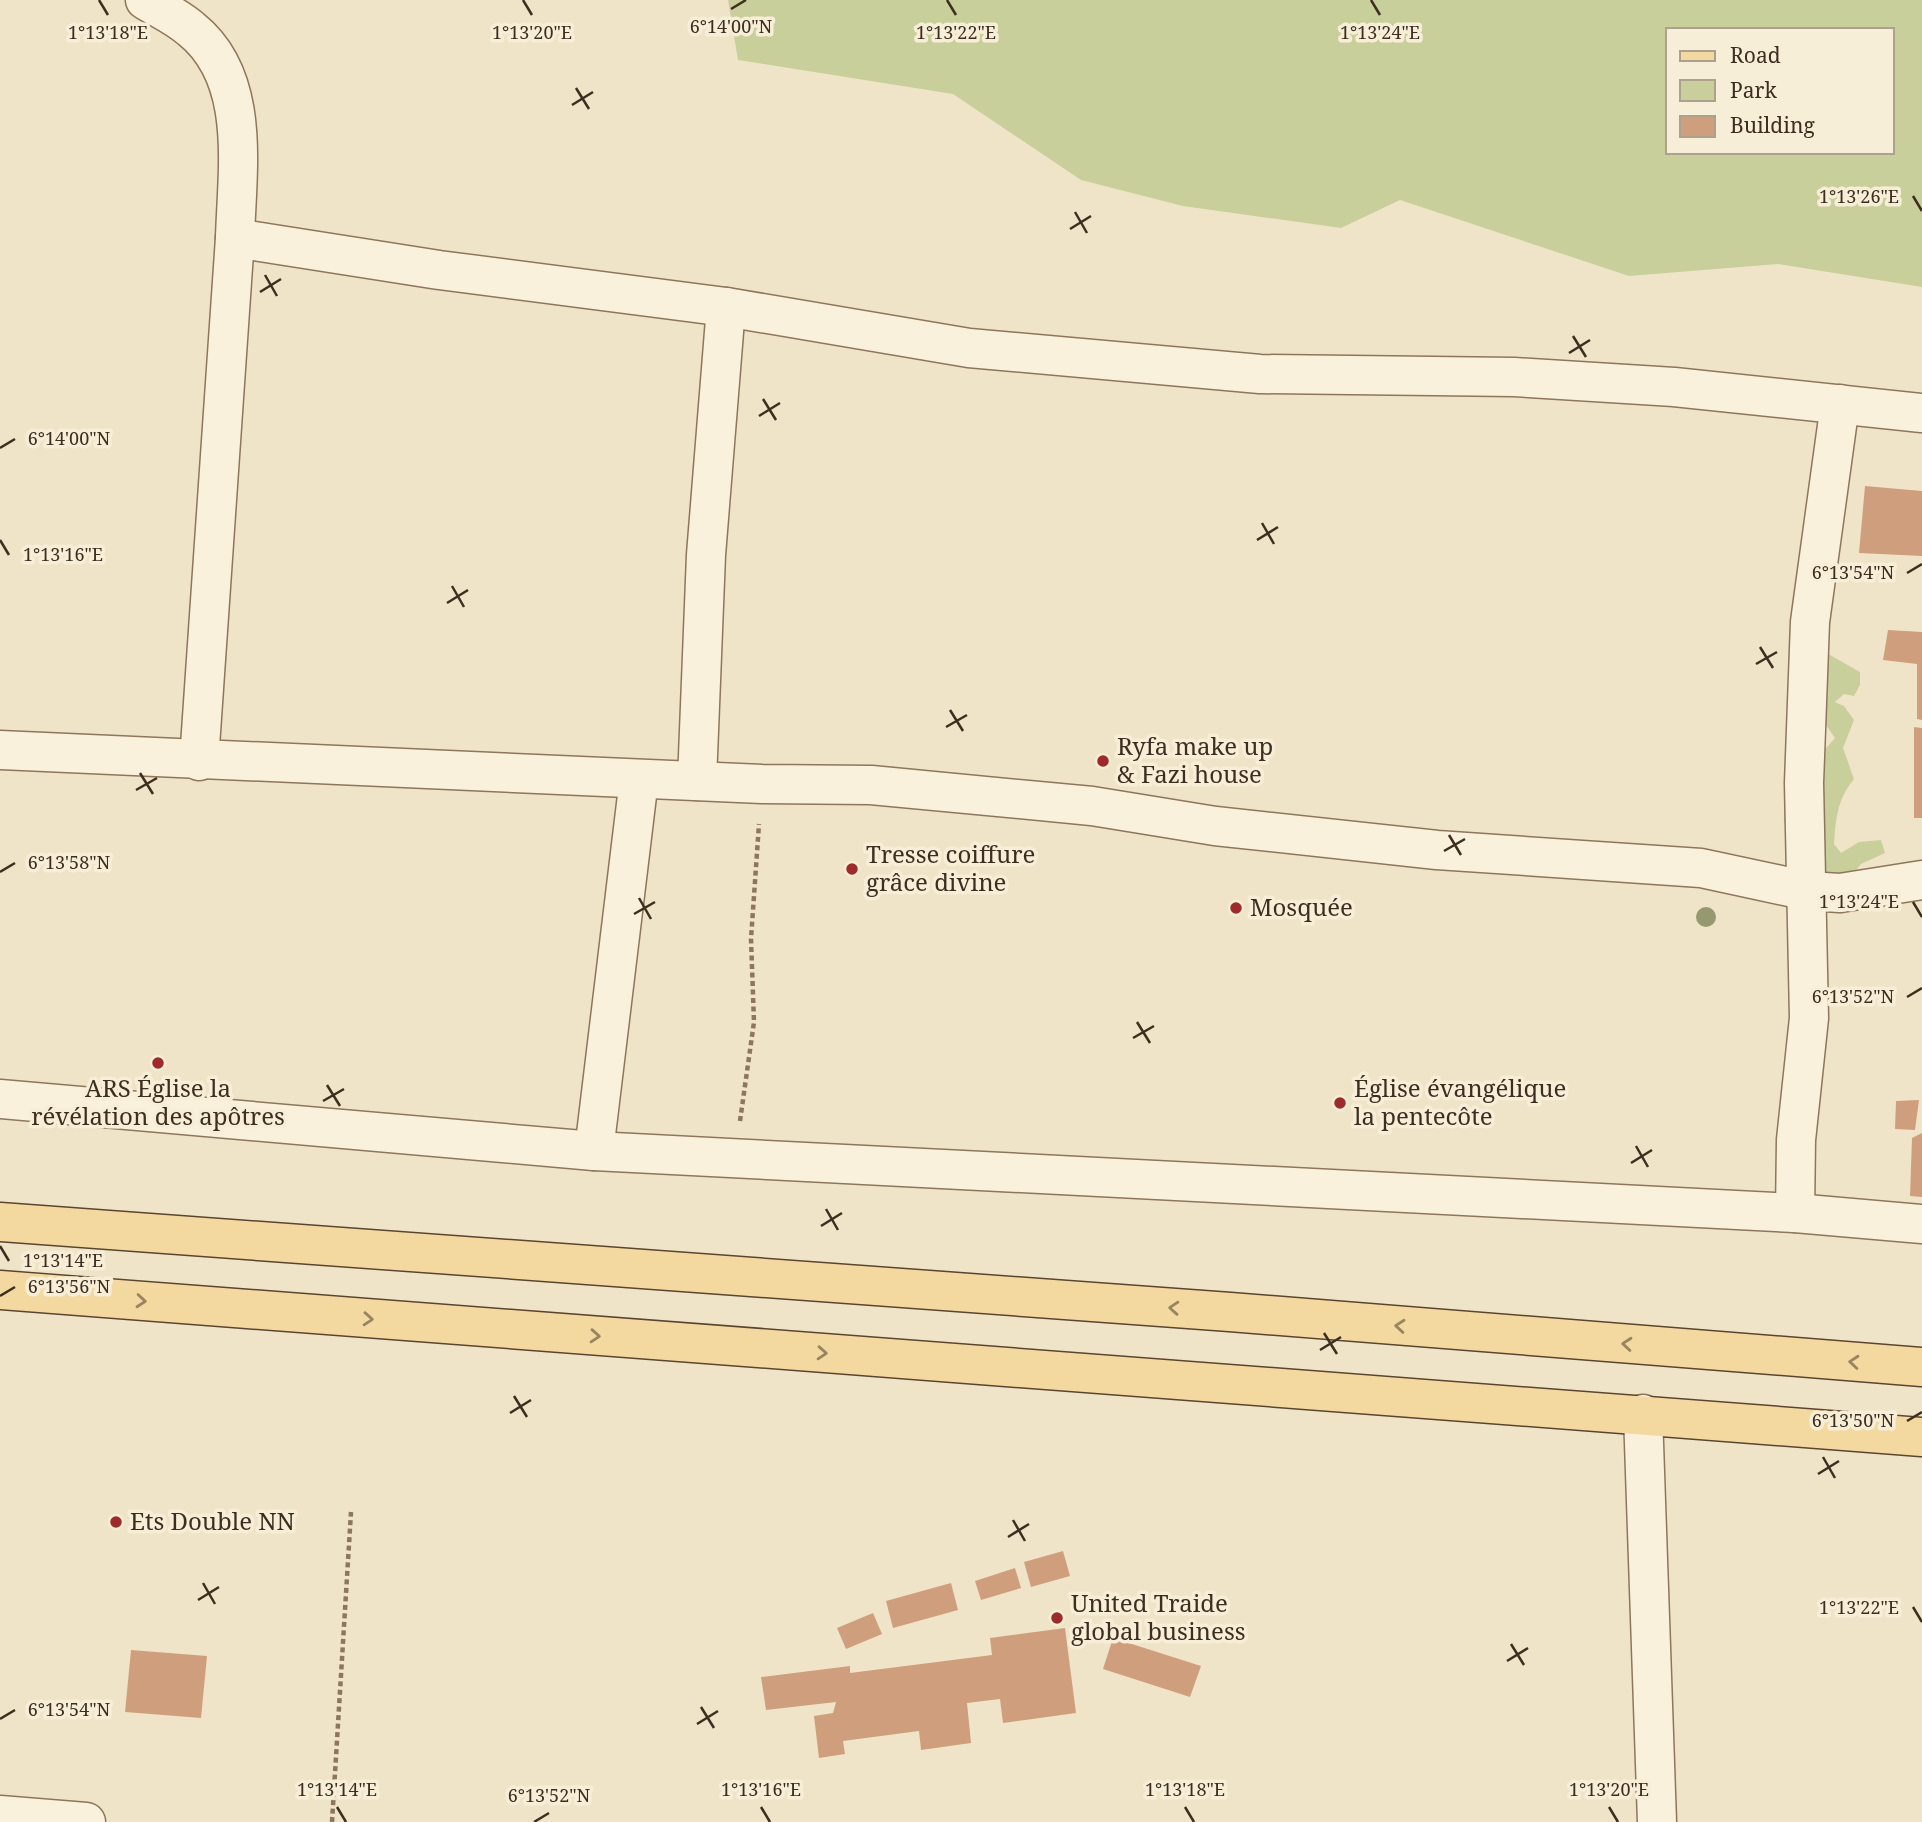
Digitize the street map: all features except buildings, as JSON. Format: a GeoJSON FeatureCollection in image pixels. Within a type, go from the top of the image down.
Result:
{"type":"FeatureCollection","features":[{"type":"Feature","properties":{"kind":"main road"},"geometry":{"type":"LineString","coordinates":[[0,1222],[1216,1311],[1922,1367]]}},
{"type":"Feature","properties":{"kind":"main road"},"geometry":{"type":"LineString","coordinates":[[0,1290],[1922,1437]]}},
{"type":"Feature","properties":{"kind":"street"},"geometry":{"type":"LineString","coordinates":[[145,0],[192,29],[225,69],[238,126],[236,238],[199,761]]}},
{"type":"Feature","properties":{"kind":"street"},"geometry":{"type":"LineString","coordinates":[[236,238],[439,270],[726,307],[970,348],[1247,373],[1514,377],[1674,387],[1922,413]]}},
{"type":"Feature","properties":{"kind":"street"},"geometry":{"type":"LineString","coordinates":[[698,780],[706,555],[726,307]]}},
{"type":"Feature","properties":{"kind":"street"},"geometry":{"type":"LineString","coordinates":[[1795,1213],[1796,1140],[1810,1018],[1804,783],[1810,622],[1840,404]]}},
{"type":"Feature","properties":{"kind":"street"},"geometry":{"type":"LineString","coordinates":[[0,750],[199,761],[762,784],[871,785],[1065,803],[1215,826],[1437,850],[1701,868],[1808,891],[1840,893],[1922,880]]}},
{"type":"Feature","properties":{"kind":"street"},"geometry":{"type":"LineString","coordinates":[[594,1151],[639,779]]}},
{"type":"Feature","properties":{"kind":"street"},"geometry":{"type":"LineString","coordinates":[[0,1099],[594,1151],[1795,1213],[1922,1224]]}},
{"type":"Feature","properties":{"kind":"street"},"geometry":{"type":"LineString","coordinates":[[1643,1414],[1657,1822]]}},
{"type":"Feature","properties":{"kind":"street"},"geometry":{"type":"LineString","coordinates":[[0,1815],[86,1822]]}},
{"type":"Feature","properties":{"kind":"path"},"geometry":{"type":"LineString","coordinates":[[734,1159],[754,1022],[751,939],[762,784]]}},
{"type":"Feature","properties":{"kind":"path"},"geometry":{"type":"LineString","coordinates":[[332,1822],[351,1512]]}},
{"type":"Feature","properties":{"kind":"green space"},"geometry":{"type":"Polygon","coordinates":[[[728,0],[1922,0],[1922,287],[1778,264],[1629,276],[1400,200],[1341,228],[1183,206],[1081,180],[953,94],[738,60],[728,0]]]}},
{"type":"Feature","properties":{"kind":"green space"},"geometry":{"type":"Polygon","coordinates":[[[1815,651],[1830,655],[1860,672],[1860,685],[1854,696],[1844,694],[1835,702],[1844,706],[1854,720],[1843,748],[1854,779],[1841,802],[1834,844],[1841,853],[1859,842],[1881,840],[1885,853],[1861,864],[1853,874],[1833,887],[1784,822],[1788,798],[1794,787],[1835,738],[1824,722],[1815,651]]]}},
{"type":"Feature","properties":{"kind":"place","name":"Ryfa make up & Fazi house"},"geometry":{"type":"Point","coordinates":[1103,761]}},
{"type":"Feature","properties":{"kind":"place","name":"Tresse coiffure grâce divine"},"geometry":{"type":"Point","coordinates":[852,869]}},
{"type":"Feature","properties":{"kind":"place","name":"Mosquée"},"geometry":{"type":"Point","coordinates":[1236,908]}},
{"type":"Feature","properties":{"kind":"place","name":"ARS Église la révélation des apôtres"},"geometry":{"type":"Point","coordinates":[158,1063]}},
{"type":"Feature","properties":{"kind":"place","name":"Église évangélique la pentecôte"},"geometry":{"type":"Point","coordinates":[1340,1103]}},
{"type":"Feature","properties":{"kind":"place","name":"Ets Double NN"},"geometry":{"type":"Point","coordinates":[116,1522]}},
{"type":"Feature","properties":{"kind":"place","name":"United Traide global business"},"geometry":{"type":"Point","coordinates":[1057,1618]}}]}
